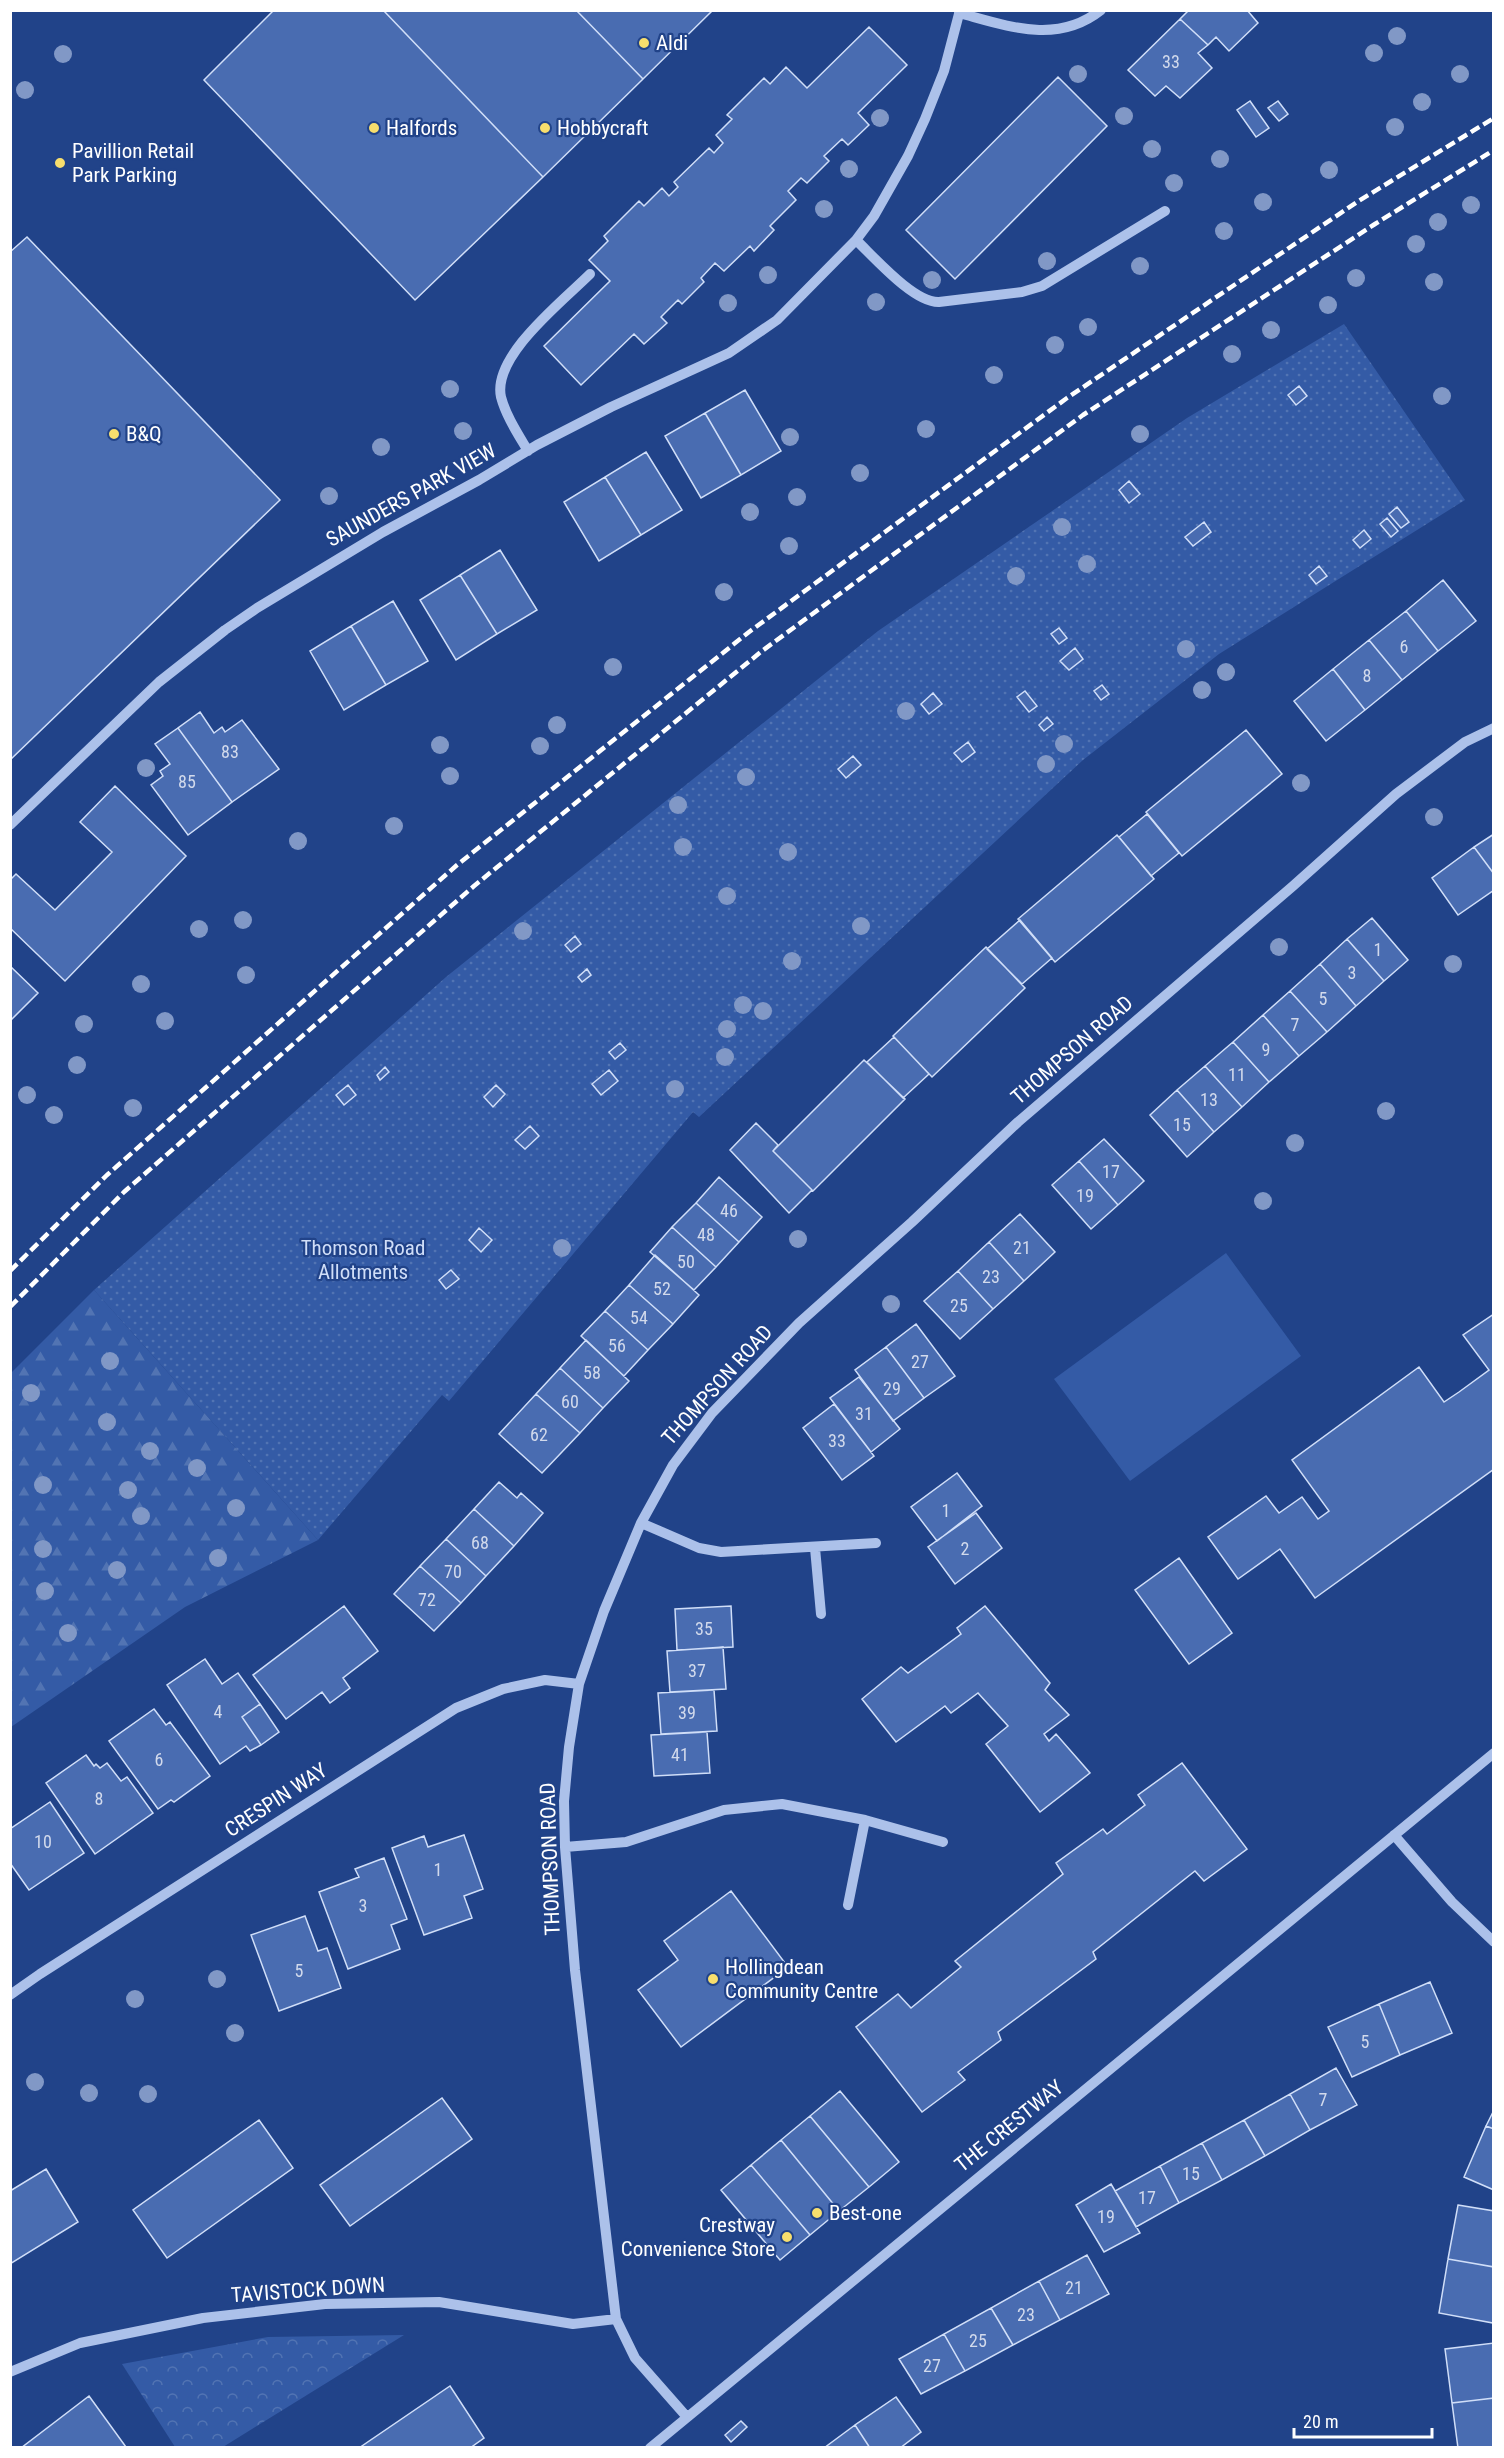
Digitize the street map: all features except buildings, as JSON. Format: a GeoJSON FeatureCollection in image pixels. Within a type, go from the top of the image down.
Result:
{"type":"FeatureCollection","features":[{"type":"Feature","properties":{"kind":"street","name":"SAUNDERS PARK VIEW"},"geometry":{"type":"LineString","coordinates":[[10,825],[159,682],[225,630],[309,575],[528,451],[611,407],[729,353],[777,320],[856,240],[885,197],[925,119],[944,71],[960,12],[1023,30],[1044,32],[1063,30],[1080,24],[1101,10]]}},
{"type":"Feature","properties":{"kind":"street"},"geometry":{"type":"LineString","coordinates":[[856,240],[910,290],[931,303],[1022,292],[1042,286],[1165,211]]}},
{"type":"Feature","properties":{"kind":"street"},"geometry":{"type":"LineString","coordinates":[[528,451],[510,419],[501,396],[504,369],[515,349],[590,274]]}},
{"type":"Feature","properties":{"kind":"street","name":"THOMPSON ROAD"},"geometry":{"type":"LineString","coordinates":[[686,2416],[636,2358],[616,2319],[584,2056],[565,1847],[564,1801],[568,1747],[579,1684],[604,1611],[641,1523],[673,1465],[712,1413],[799,1323],[912,1222],[1018,1122],[1293,886],[1396,794],[1465,742],[1494,728]]}},
{"type":"Feature","properties":{"kind":"street"},"geometry":{"type":"LineString","coordinates":[[641,1523],[709,1551],[738,1552],[876,1543]]}},
{"type":"Feature","properties":{"kind":"street"},"geometry":{"type":"LineString","coordinates":[[815,1548],[821,1614]]}},
{"type":"Feature","properties":{"kind":"street","name":"CRESPIN WAY"},"geometry":{"type":"LineString","coordinates":[[10,1995],[456,1708],[503,1689],[545,1680],[579,1684]]}},
{"type":"Feature","properties":{"kind":"street","name":"THE CRESTWAY"},"geometry":{"type":"LineString","coordinates":[[650,2448],[686,2416],[1494,1753]]}},
{"type":"Feature","properties":{"kind":"street"},"geometry":{"type":"LineString","coordinates":[[565,1847],[626,1842],[724,1810],[782,1804],[865,1820],[943,1842]]}},
{"type":"Feature","properties":{"kind":"street"},"geometry":{"type":"LineString","coordinates":[[848,1905],[865,1820]]}},
{"type":"Feature","properties":{"kind":"street"},"geometry":{"type":"LineString","coordinates":[[1394,1835],[1452,1902],[1494,1942]]}},
{"type":"Feature","properties":{"kind":"street","name":"TAVISTOCK DOWN"},"geometry":{"type":"LineString","coordinates":[[10,2372],[80,2343],[203,2318],[325,2304],[439,2302],[573,2324],[616,2319]]}},
{"type":"Feature","properties":{"kind":"green space","name":"Thomson Road Allotments"},"geometry":{"type":"Polygon","coordinates":[[[1344,324],[1465,500],[1219,654],[1083,760],[699,1117],[693,1112],[449,1401],[442,1395],[318,1540],[94,1290],[446,977],[878,631],[1187,418],[1344,324]]]}},
{"type":"Feature","properties":{"kind":"green space"},"geometry":{"type":"Polygon","coordinates":[[[1226,1253],[1301,1356],[1130,1481],[1054,1379],[1226,1253]]]}},
{"type":"Feature","properties":{"kind":"green space"},"geometry":{"type":"Polygon","coordinates":[[[94,1290],[318,1540],[185,1607],[11,1727],[11,1373],[94,1290]]]}},
{"type":"Feature","properties":{"kind":"green space"},"geometry":{"type":"Polygon","coordinates":[[[404,2335],[223,2447],[175,2447],[122,2364],[268,2337],[404,2335]]]}},
{"type":"Feature","properties":{"kind":"railway"},"geometry":{"type":"LineString","coordinates":[[10,1271],[107,1175],[457,865],[749,632],[1067,398],[1357,202],[1494,118]]}},
{"type":"Feature","properties":{"kind":"railway"},"geometry":{"type":"LineString","coordinates":[[10,1307],[124,1192],[474,886],[762,651],[1083,415],[1375,224],[1494,150]]}},
{"type":"Feature","properties":{"kind":"place","name":"Aldi"},"geometry":{"type":"Point","coordinates":[644,43]}},
{"type":"Feature","properties":{"kind":"place","name":"Halfords"},"geometry":{"type":"Point","coordinates":[374,128]}},
{"type":"Feature","properties":{"kind":"place","name":"Hobbycraft"},"geometry":{"type":"Point","coordinates":[545,128]}},
{"type":"Feature","properties":{"kind":"place","name":"Pavillion Retail Park Parking"},"geometry":{"type":"Point","coordinates":[60,163]}},
{"type":"Feature","properties":{"kind":"place","name":"B&Q"},"geometry":{"type":"Point","coordinates":[114,434]}},
{"type":"Feature","properties":{"kind":"place","name":"Hollingdean Community Centre"},"geometry":{"type":"Point","coordinates":[713,1979]}},
{"type":"Feature","properties":{"kind":"place","name":"Best-one"},"geometry":{"type":"Point","coordinates":[817,2213]}},
{"type":"Feature","properties":{"kind":"place","name":"Crestway Convenience Store"},"geometry":{"type":"Point","coordinates":[787,2237]}}]}
